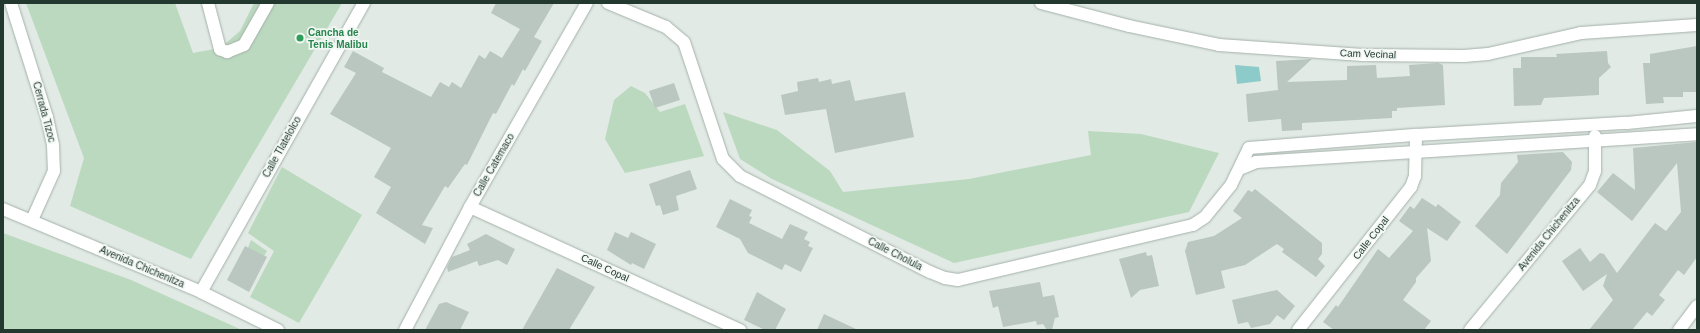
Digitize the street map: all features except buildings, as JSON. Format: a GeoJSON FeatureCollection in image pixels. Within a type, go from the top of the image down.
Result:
{"type":"FeatureCollection","features":[{"type":"Feature","properties":{"kind":"street","name":"Cerrada Tizoc"},"geometry":{"type":"LineString","coordinates":[[11,3],[47,117],[54,160],[54,171],[32,220]]}},
{"type":"Feature","properties":{"kind":"street"},"geometry":{"type":"LineString","coordinates":[[208,3],[220,48],[227,52],[244,45],[268,3]]}},
{"type":"Feature","properties":{"kind":"street","name":"Calle Tlatelolco"},"geometry":{"type":"LineString","coordinates":[[201,292],[364,3]]}},
{"type":"Feature","properties":{"kind":"street","name":"Calle Catemaco"},"geometry":{"type":"LineString","coordinates":[[405,330],[470,207],[587,3]]}},
{"type":"Feature","properties":{"kind":"street","name":"Calle Cholula"},"geometry":{"type":"LineString","coordinates":[[608,3],[666,27],[684,42],[723,159],[740,176],[945,278],[974,278],[1193,225],[1205,217],[1242,168],[1245,154],[1249,148],[1416,135]]}},
{"type":"Feature","properties":{"kind":"street","name":"Cam Vecinal"},"geometry":{"type":"LineString","coordinates":[[1041,3],[1129,26],[1219,45],[1364,55],[1470,56],[1581,33],[1697,25]]}},
{"type":"Feature","properties":{"kind":"street"},"geometry":{"type":"LineString","coordinates":[[1416,135],[1594,125],[1697,116]]}},
{"type":"Feature","properties":{"kind":"street","name":"Avenida Chichenitza"},"geometry":{"type":"LineString","coordinates":[[1470,330],[1590,185],[1595,171],[1594,125]]}},
{"type":"Feature","properties":{"kind":"street"},"geometry":{"type":"LineString","coordinates":[[1242,168],[1256,162],[1595,142],[1697,134]]}},
{"type":"Feature","properties":{"kind":"street","name":"Calle Copal"},"geometry":{"type":"LineString","coordinates":[[1298,330],[1411,187],[1415,176],[1416,135]]}},
{"type":"Feature","properties":{"kind":"street","name":"Calle Copal"},"geometry":{"type":"LineString","coordinates":[[470,207],[740,330]]}},
{"type":"Feature","properties":{"kind":"street","name":"Avenida Chichenitza"},"geometry":{"type":"LineString","coordinates":[[3,209],[201,292],[278,330]]}},
{"type":"Feature","properties":{"kind":"street"},"geometry":{"type":"LineString","coordinates":[[1680,330],[1697,306]]}},
{"type":"Feature","properties":{"kind":"green space"},"geometry":{"type":"Polygon","coordinates":[[[26,3],[175,3],[193,53],[220,48],[240,31],[254,3],[342,3],[191,259],[70,206],[84,158],[26,3]]]}},
{"type":"Feature","properties":{"kind":"green space"},"geometry":{"type":"Polygon","coordinates":[[[631,86],[645,93],[660,112],[685,104],[704,156],[625,173],[605,139],[614,100],[631,86]]]}},
{"type":"Feature","properties":{"kind":"green space"},"geometry":{"type":"Polygon","coordinates":[[[723,112],[777,130],[830,171],[843,192],[969,179],[1091,155],[1088,131],[1141,134],[1219,153],[1189,212],[954,263],[772,179],[740,159],[723,112]]]}},
{"type":"Feature","properties":{"kind":"green space"},"geometry":{"type":"Polygon","coordinates":[[[282,167],[362,215],[299,323],[250,297],[274,251],[248,233],[282,167]]]}},
{"type":"Feature","properties":{"kind":"green space"},"geometry":{"type":"Polygon","coordinates":[[[3,233],[131,280],[242,330],[3,330],[3,233]]]}},
{"type":"Feature","properties":{"kind":"green space"},"geometry":{"type":"Polygon","coordinates":[[[251,240],[267,251],[261,261],[246,253],[251,240]]]}},
{"type":"Feature","properties":{"kind":"water"},"geometry":{"type":"Polygon","coordinates":[[[1235,65],[1259,67],[1261,81],[1237,84],[1235,65]]]}},
{"type":"Feature","properties":{"kind":"place","name":"Cancha de Tenis Malibu"},"geometry":{"type":"Point","coordinates":[300,38]}}]}
